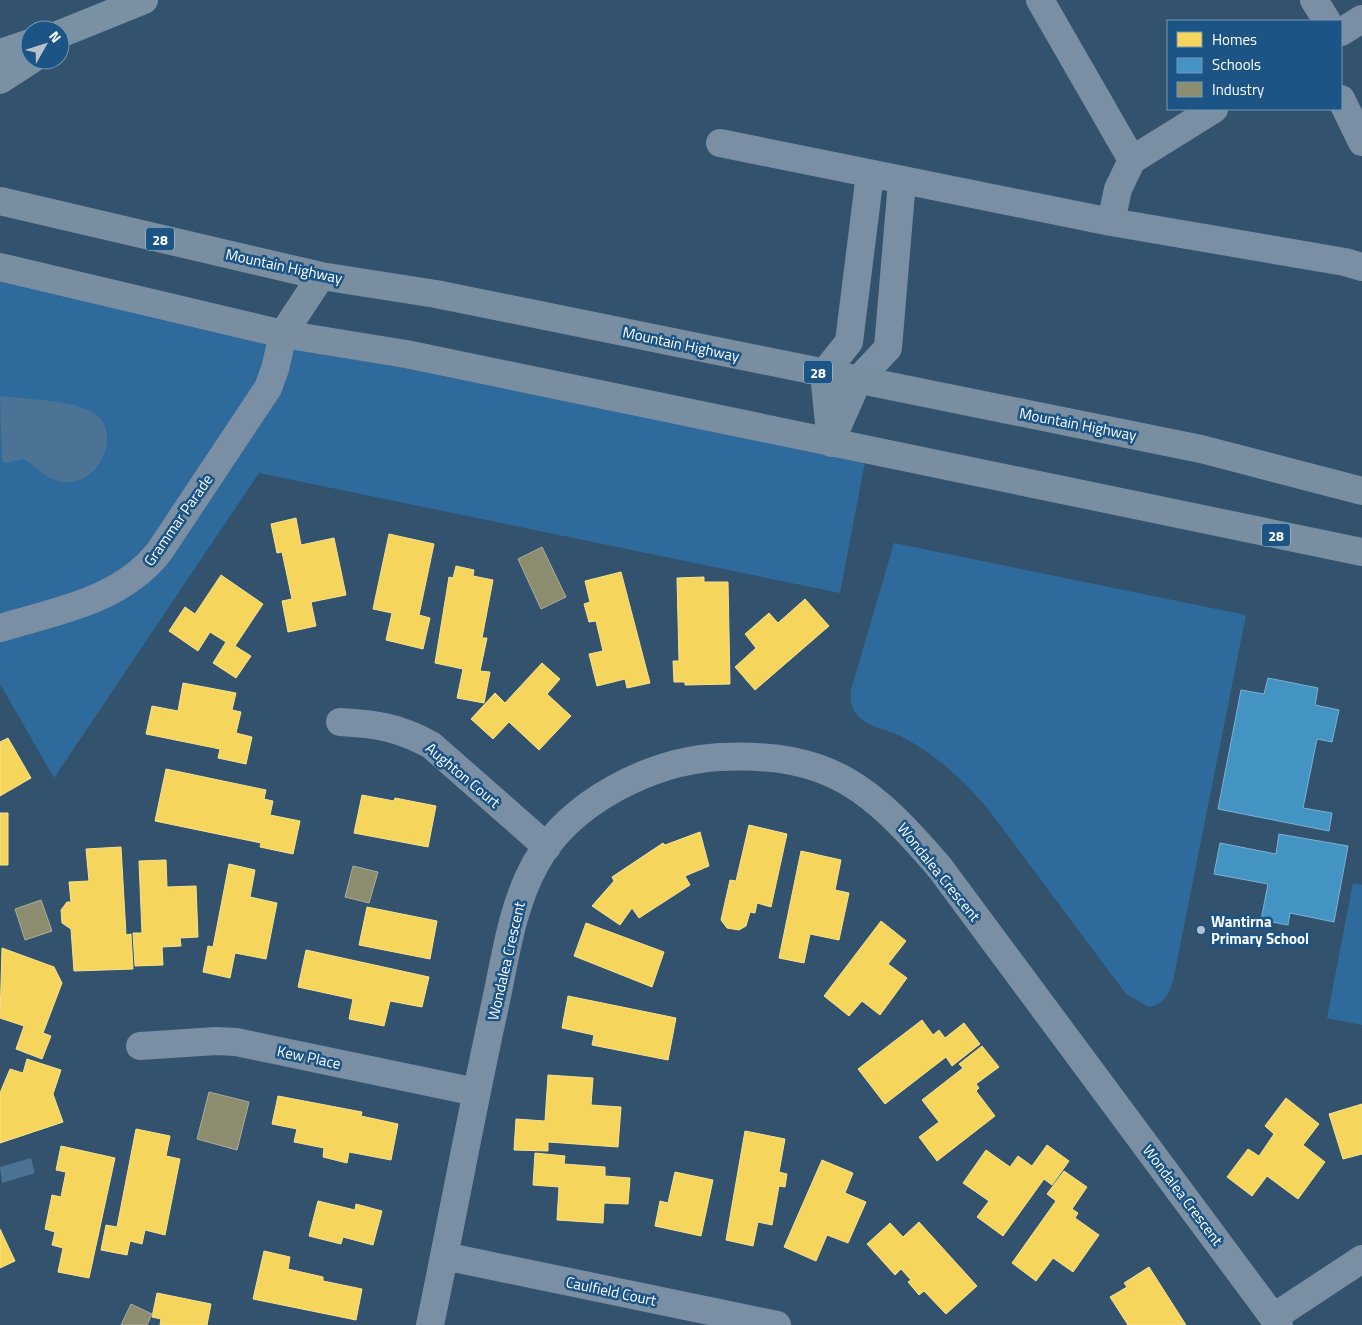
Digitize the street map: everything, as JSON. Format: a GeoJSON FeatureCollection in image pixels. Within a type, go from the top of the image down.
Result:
{"type":"FeatureCollection","features":[{"type":"Feature","properties":{"kind":"highway"},"geometry":{"type":"LineString","coordinates":[[71,30],[144,0]]}},
{"type":"Feature","properties":{"kind":"highway"},"geometry":{"type":"LineString","coordinates":[[0,53],[20,46]]}},
{"type":"Feature","properties":{"kind":"highway"},"geometry":{"type":"LineString","coordinates":[[0,80],[20,67]]}},
{"type":"Feature","properties":{"kind":"main road","name":"Mountain Highway"},"geometry":{"type":"LineString","coordinates":[[0,201],[321,276],[436,294],[1201,449],[1362,491]]}},
{"type":"Feature","properties":{"kind":"main road","name":"28"},"geometry":{"type":"LineString","coordinates":[[0,267],[283,334],[406,354],[1362,552]]}},
{"type":"Feature","properties":{"kind":"main road"},"geometry":{"type":"LineString","coordinates":[[283,334],[321,276]]}},
{"type":"Feature","properties":{"kind":"main road"},"geometry":{"type":"LineString","coordinates":[[824,374],[831,443]]}},
{"type":"Feature","properties":{"kind":"main road"},"geometry":{"type":"LineString","coordinates":[[831,443],[858,380]]}},
{"type":"Feature","properties":{"kind":"street"},"geometry":{"type":"LineString","coordinates":[[1040,0],[1132,160]]}},
{"type":"Feature","properties":{"kind":"street"},"geometry":{"type":"LineString","coordinates":[[1314,0],[1325,20]]}},
{"type":"Feature","properties":{"kind":"street"},"geometry":{"type":"LineString","coordinates":[[1342,31],[1362,19]]}},
{"type":"Feature","properties":{"kind":"street"},"geometry":{"type":"LineString","coordinates":[[1342,101],[1362,142]]}},
{"type":"Feature","properties":{"kind":"street"},"geometry":{"type":"LineString","coordinates":[[1111,222],[1118,189],[1132,160],[1212,110]]}},
{"type":"Feature","properties":{"kind":"street"},"geometry":{"type":"LineString","coordinates":[[720,143],[1111,222],[1362,266]]}},
{"type":"Feature","properties":{"kind":"street"},"geometry":{"type":"LineString","coordinates":[[824,374],[850,342],[870,174]]}},
{"type":"Feature","properties":{"kind":"street"},"geometry":{"type":"LineString","coordinates":[[858,380],[888,348],[902,181]]}},
{"type":"Feature","properties":{"kind":"street","name":"Grammar Parade"},"geometry":{"type":"LineString","coordinates":[[0,628],[86,603],[120,587],[146,568],[159,552],[268,388],[276,370],[283,334]]}},
{"type":"Feature","properties":{"kind":"street","name":"Aughton Court"},"geometry":{"type":"LineString","coordinates":[[340,722],[380,724],[406,732],[430,745],[547,847]]}},
{"type":"Feature","properties":{"kind":"street","name":"Wondalea Crescent"},"geometry":{"type":"LineString","coordinates":[[430,1325],[476,1092],[515,914],[527,880],[547,847],[566,825],[607,793],[665,766],[694,759],[751,757],[796,760],[821,768],[854,786],[894,817],[940,868],[1277,1321]]}},
{"type":"Feature","properties":{"kind":"street","name":"Kew Place"},"geometry":{"type":"LineString","coordinates":[[140,1046],[216,1041],[236,1042],[476,1092]]}},
{"type":"Feature","properties":{"kind":"street","name":"Caulfield Court"},"geometry":{"type":"LineString","coordinates":[[444,1256],[777,1325]]}},
{"type":"Feature","properties":{"kind":"street"},"geometry":{"type":"LineString","coordinates":[[1277,1321],[1362,1259]]}},
{"type":"Feature","properties":{"kind":"shaded area"},"geometry":{"type":"Polygon","coordinates":[[[0,267],[867,451],[840,593],[259,473],[54,778],[0,684],[0,267]]]}},
{"type":"Feature","properties":{"kind":"shaded area"},"geometry":{"type":"Polygon","coordinates":[[[0,396],[75,405],[94,413],[103,422],[107,433],[107,445],[103,457],[96,468],[87,476],[76,481],[63,482],[52,479],[24,459],[6,463],[2,461],[0,396]]]}},
{"type":"Feature","properties":{"kind":"shaded area"},"geometry":{"type":"Polygon","coordinates":[[[894,543],[1246,615],[1173,981],[1167,995],[1158,1004],[1149,1007],[1126,994],[988,809],[960,779],[918,746],[901,736],[865,722],[853,709],[851,690],[894,543]]]}},
{"type":"Feature","properties":{"kind":"shaded area"},"geometry":{"type":"Polygon","coordinates":[[[1353,883],[1362,885],[1362,1025],[1327,1018],[1353,883]]]}},
{"type":"Feature","properties":{"kind":"shaded area"},"geometry":{"type":"Polygon","coordinates":[[[31,1158],[35,1173],[2,1183],[0,1167],[31,1158]]]}},
{"type":"Feature","properties":{"kind":"building: Homes"},"geometry":{"type":"Polygon","coordinates":[[[296,518],[301,545],[334,538],[346,595],[311,602],[316,626],[288,632],[282,601],[292,599],[282,552],[277,553],[271,524],[296,518]]]}},
{"type":"Feature","properties":{"kind":"building: Homes"},"geometry":{"type":"Polygon","coordinates":[[[389,534],[434,544],[419,615],[430,618],[423,649],[386,640],[392,613],[373,609],[389,534]]]}},
{"type":"Feature","properties":{"kind":"building: Homes"},"geometry":{"type":"Polygon","coordinates":[[[456,566],[474,570],[473,576],[493,580],[482,638],[487,638],[480,671],[490,672],[484,703],[457,698],[463,669],[435,663],[449,577],[453,578],[456,566]]]}},
{"type":"Feature","properties":{"kind":"building: Homes"},"geometry":{"type":"Polygon","coordinates":[[[621,572],[650,683],[627,688],[625,679],[597,686],[589,654],[603,651],[596,621],[589,622],[584,604],[590,602],[585,581],[621,572]]]}},
{"type":"Feature","properties":{"kind":"building: Homes"},"geometry":{"type":"Polygon","coordinates":[[[221,575],[263,604],[235,646],[251,656],[236,678],[213,663],[226,642],[210,632],[198,651],[169,631],[185,607],[195,614],[221,575]]]}},
{"type":"Feature","properties":{"kind":"building: Homes"},"geometry":{"type":"Polygon","coordinates":[[[704,577],[704,582],[728,582],[730,684],[685,685],[685,682],[674,682],[673,661],[679,661],[677,578],[704,577]]]}},
{"type":"Feature","properties":{"kind":"building: Homes"},"geometry":{"type":"Polygon","coordinates":[[[805,599],[829,626],[755,690],[735,667],[756,648],[745,634],[769,613],[778,623],[805,599]]]}},
{"type":"Feature","properties":{"kind":"building: Homes"},"geometry":{"type":"Polygon","coordinates":[[[542,663],[560,679],[547,694],[571,716],[539,750],[509,722],[493,739],[471,719],[495,693],[505,703],[542,663]]]}},
{"type":"Feature","properties":{"kind":"building: Homes"},"geometry":{"type":"Polygon","coordinates":[[[183,683],[236,693],[232,710],[241,712],[236,733],[252,737],[246,764],[218,758],[220,749],[146,734],[152,706],[178,711],[183,683]]]}},
{"type":"Feature","properties":{"kind":"building: Homes"},"geometry":{"type":"Polygon","coordinates":[[[8,738],[31,778],[0,796],[0,742],[8,738]]]}},
{"type":"Feature","properties":{"kind":"building: Homes"},"geometry":{"type":"Polygon","coordinates":[[[166,769],[266,790],[264,799],[273,801],[270,815],[300,821],[293,854],[260,847],[261,843],[155,821],[166,769]]]}},
{"type":"Feature","properties":{"kind":"building: Homes"},"geometry":{"type":"Polygon","coordinates":[[[362,795],[394,801],[395,798],[436,806],[428,847],[354,833],[362,795]]]}},
{"type":"Feature","properties":{"kind":"building: Homes"},"geometry":{"type":"Polygon","coordinates":[[[0,813],[8,813],[8,865],[0,865],[0,813]]]}},
{"type":"Feature","properties":{"kind":"building: Homes"},"geometry":{"type":"Polygon","coordinates":[[[749,825],[787,834],[771,907],[757,903],[755,913],[750,912],[746,926],[739,930],[727,928],[721,920],[730,880],[736,881],[749,825]]]}},
{"type":"Feature","properties":{"kind":"building: Homes"},"geometry":{"type":"Polygon","coordinates":[[[700,832],[709,866],[685,876],[690,885],[639,918],[632,908],[620,925],[592,906],[614,881],[612,877],[663,843],[665,845],[700,832]]]}},
{"type":"Feature","properties":{"kind":"building: Homes"},"geometry":{"type":"Polygon","coordinates":[[[121,847],[126,935],[131,934],[133,969],[74,971],[71,929],[62,923],[61,910],[67,902],[71,902],[69,882],[89,881],[86,849],[121,847]]]}},
{"type":"Feature","properties":{"kind":"building: Homes"},"geometry":{"type":"Polygon","coordinates":[[[801,851],[841,860],[835,890],[849,893],[839,940],[810,934],[804,963],[779,958],[801,851]]]}},
{"type":"Feature","properties":{"kind":"building: Homes"},"geometry":{"type":"Polygon","coordinates":[[[166,860],[167,887],[196,886],[198,937],[180,938],[181,946],[162,947],[163,965],[135,966],[133,933],[142,933],[139,861],[166,860]]]}},
{"type":"Feature","properties":{"kind":"building: Homes"},"geometry":{"type":"Polygon","coordinates":[[[229,864],[255,870],[250,897],[277,903],[266,959],[235,953],[230,978],[203,972],[208,946],[213,947],[229,864]]]}},
{"type":"Feature","properties":{"kind":"building: Homes"},"geometry":{"type":"Polygon","coordinates":[[[367,907],[437,921],[430,959],[359,945],[367,907]]]}},
{"type":"Feature","properties":{"kind":"building: Homes"},"geometry":{"type":"Polygon","coordinates":[[[881,921],[906,941],[888,964],[907,978],[880,1015],[862,1001],[849,1016],[824,996],[881,921]]]}},
{"type":"Feature","properties":{"kind":"building: Homes"},"geometry":{"type":"Polygon","coordinates":[[[586,923],[664,952],[652,987],[574,956],[586,923]]]}},
{"type":"Feature","properties":{"kind":"building: Homes"},"geometry":{"type":"Polygon","coordinates":[[[2,948],[54,967],[62,983],[43,1033],[51,1036],[42,1059],[16,1049],[24,1026],[0,1018],[2,948]]]}},
{"type":"Feature","properties":{"kind":"building: Homes"},"geometry":{"type":"Polygon","coordinates":[[[306,950],[429,977],[422,1007],[390,1001],[384,1026],[349,1019],[353,999],[298,987],[306,950]]]}},
{"type":"Feature","properties":{"kind":"building: Homes"},"geometry":{"type":"Polygon","coordinates":[[[568,996],[676,1018],[668,1060],[592,1045],[594,1035],[562,1028],[568,996]]]}},
{"type":"Feature","properties":{"kind":"building: Homes"},"geometry":{"type":"Polygon","coordinates":[[[922,1020],[933,1035],[939,1030],[945,1038],[964,1023],[980,1044],[952,1066],[946,1057],[885,1104],[858,1069],[922,1020]]]}},
{"type":"Feature","properties":{"kind":"building: Homes"},"geometry":{"type":"Polygon","coordinates":[[[982,1046],[999,1067],[976,1084],[979,1088],[976,1091],[995,1116],[937,1161],[919,1137],[939,1122],[922,1100],[963,1068],[959,1064],[982,1046]]]}},
{"type":"Feature","properties":{"kind":"building: Homes"},"geometry":{"type":"Polygon","coordinates":[[[27,1059],[61,1070],[53,1094],[63,1122],[0,1143],[0,1093],[10,1069],[23,1073],[27,1059]]]}},
{"type":"Feature","properties":{"kind":"building: Homes"},"geometry":{"type":"Polygon","coordinates":[[[548,1075],[593,1078],[591,1105],[621,1107],[618,1147],[548,1142],[548,1151],[514,1150],[516,1119],[545,1121],[548,1075]]]}},
{"type":"Feature","properties":{"kind":"building: Homes"},"geometry":{"type":"Polygon","coordinates":[[[278,1096],[362,1112],[361,1116],[398,1124],[391,1160],[349,1152],[347,1163],[323,1157],[324,1148],[294,1142],[297,1129],[272,1124],[278,1096]]]}},
{"type":"Feature","properties":{"kind":"building: Homes"},"geometry":{"type":"Polygon","coordinates":[[[1286,1098],[1319,1124],[1303,1145],[1325,1162],[1298,1199],[1267,1176],[1252,1196],[1227,1177],[1248,1149],[1259,1156],[1274,1134],[1265,1126],[1286,1098]]]}},
{"type":"Feature","properties":{"kind":"building: Homes"},"geometry":{"type":"Polygon","coordinates":[[[1362,1104],[1362,1154],[1343,1159],[1329,1114],[1362,1104]]]}},
{"type":"Feature","properties":{"kind":"building: Homes"},"geometry":{"type":"Polygon","coordinates":[[[136,1129],[170,1136],[166,1156],[180,1159],[165,1235],[145,1230],[142,1244],[130,1241],[127,1255],[101,1250],[106,1225],[117,1227],[136,1129]]]}},
{"type":"Feature","properties":{"kind":"building: Homes"},"geometry":{"type":"Polygon","coordinates":[[[745,1131],[785,1139],[779,1172],[787,1174],[785,1187],[779,1186],[772,1225],[758,1222],[753,1246],[726,1240],[745,1131]]]}},
{"type":"Feature","properties":{"kind":"building: Homes"},"geometry":{"type":"Polygon","coordinates":[[[1047,1145],[1069,1161],[1052,1185],[1044,1179],[1003,1236],[977,1217],[989,1201],[963,1183],[986,1150],[1010,1167],[1018,1156],[1032,1166],[1047,1145]]]}},
{"type":"Feature","properties":{"kind":"building: Homes"},"geometry":{"type":"Polygon","coordinates":[[[61,1146],[115,1158],[89,1278],[58,1272],[63,1248],[52,1245],[55,1232],[45,1229],[52,1195],[61,1197],[66,1172],[56,1170],[61,1146]]]}},
{"type":"Feature","properties":{"kind":"building: Homes"},"geometry":{"type":"Polygon","coordinates":[[[535,1153],[565,1156],[564,1164],[605,1167],[605,1176],[630,1178],[628,1204],[604,1203],[603,1223],[557,1220],[559,1187],[533,1185],[535,1153]]]}},
{"type":"Feature","properties":{"kind":"building: Homes"},"geometry":{"type":"Polygon","coordinates":[[[822,1160],[853,1173],[845,1193],[866,1202],[848,1243],[827,1235],[816,1261],[784,1247],[822,1160]]]}},
{"type":"Feature","properties":{"kind":"building: Homes"},"geometry":{"type":"Polygon","coordinates":[[[1064,1171],[1087,1187],[1072,1209],[1078,1213],[1075,1218],[1099,1235],[1073,1272],[1053,1258],[1036,1281],[1012,1263],[1056,1201],[1047,1194],[1064,1171]]]}},
{"type":"Feature","properties":{"kind":"building: Homes"},"geometry":{"type":"Polygon","coordinates":[[[675,1172],[713,1180],[701,1236],[655,1226],[660,1201],[668,1203],[675,1172]]]}},
{"type":"Feature","properties":{"kind":"building: Homes"},"geometry":{"type":"Polygon","coordinates":[[[318,1201],[355,1210],[356,1204],[382,1211],[373,1245],[343,1237],[341,1244],[309,1236],[318,1201]]]}},
{"type":"Feature","properties":{"kind":"building: Homes"},"geometry":{"type":"Polygon","coordinates":[[[919,1222],[977,1286],[946,1314],[924,1291],[919,1295],[908,1282],[911,1280],[901,1269],[895,1275],[867,1244],[890,1223],[903,1237],[919,1222]]]}},
{"type":"Feature","properties":{"kind":"building: Homes"},"geometry":{"type":"Polygon","coordinates":[[[0,1229],[15,1261],[0,1268],[0,1229]]]}},
{"type":"Feature","properties":{"kind":"building: Homes"},"geometry":{"type":"Polygon","coordinates":[[[264,1251],[290,1257],[288,1269],[323,1277],[323,1281],[362,1289],[356,1320],[253,1299],[264,1251]]]}},
{"type":"Feature","properties":{"kind":"building: Homes"},"geometry":{"type":"Polygon","coordinates":[[[1149,1267],[1186,1325],[1128,1325],[1110,1297],[1127,1287],[1124,1283],[1149,1267]]]}},
{"type":"Feature","properties":{"kind":"building: Homes"},"geometry":{"type":"Polygon","coordinates":[[[157,1293],[211,1304],[207,1325],[160,1325],[161,1319],[152,1317],[157,1293]]]}},
{"type":"Feature","properties":{"kind":"building: Schools"},"geometry":{"type":"Polygon","coordinates":[[[1268,678],[1318,688],[1315,705],[1339,710],[1332,742],[1317,739],[1303,808],[1332,813],[1329,831],[1218,809],[1241,690],[1264,694],[1268,678]]]}},
{"type":"Feature","properties":{"kind":"building: Schools"},"geometry":{"type":"Polygon","coordinates":[[[1279,834],[1348,846],[1334,922],[1290,913],[1288,925],[1261,920],[1268,884],[1214,874],[1220,843],[1276,854],[1279,834]]]}},
{"type":"Feature","properties":{"kind":"building: Industry"},"geometry":{"type":"Polygon","coordinates":[[[542,547],[566,597],[541,609],[518,559],[542,547]]]}},
{"type":"Feature","properties":{"kind":"building: Industry"},"geometry":{"type":"Polygon","coordinates":[[[353,866],[378,872],[369,903],[345,897],[353,866]]]}},
{"type":"Feature","properties":{"kind":"building: Industry"},"geometry":{"type":"Polygon","coordinates":[[[41,900],[52,931],[25,940],[15,909],[41,900]]]}},
{"type":"Feature","properties":{"kind":"building: Industry"},"geometry":{"type":"Polygon","coordinates":[[[209,1092],[249,1102],[237,1150],[197,1139],[209,1092]]]}},
{"type":"Feature","properties":{"kind":"building: Industry"},"geometry":{"type":"Polygon","coordinates":[[[131,1304],[152,1314],[147,1325],[121,1325],[131,1304]]]}},
{"type":"Feature","properties":{"kind":"place","name":"Wantirna Primary School"},"geometry":{"type":"Point","coordinates":[1201,930]}}]}
